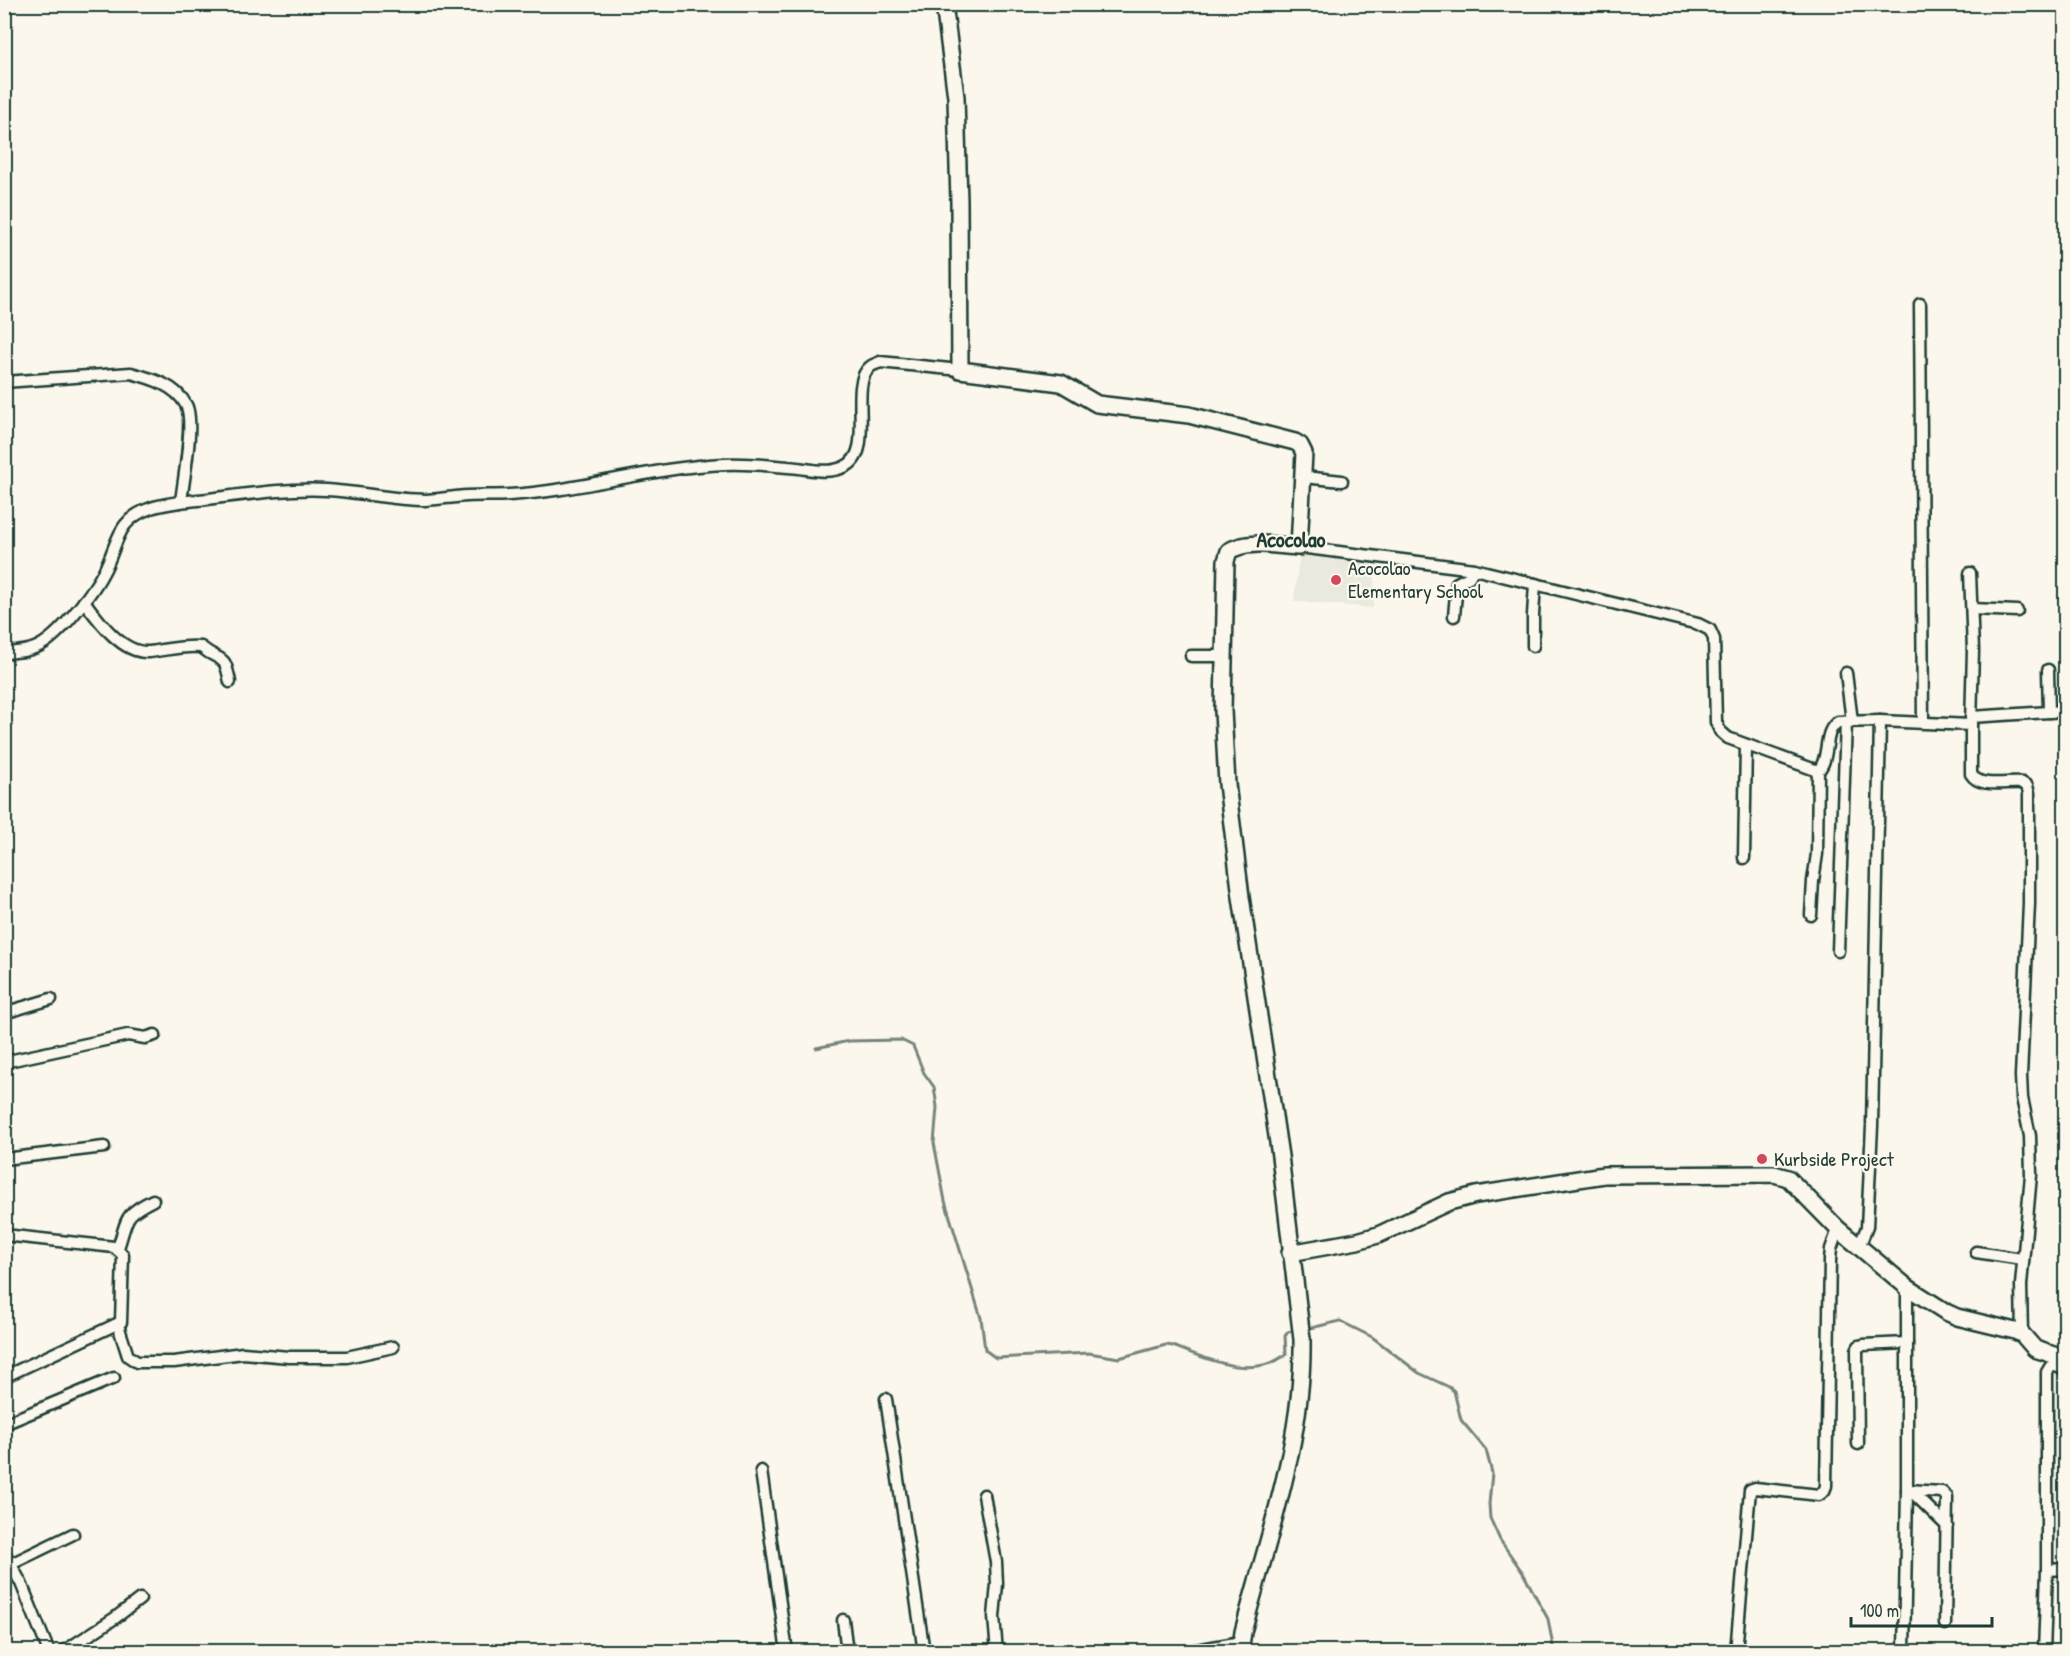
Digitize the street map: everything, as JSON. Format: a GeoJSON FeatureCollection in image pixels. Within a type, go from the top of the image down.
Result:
{"type":"FeatureCollection","features":[{"type":"Feature","properties":{"kind":"street"},"geometry":{"type":"LineString","coordinates":[[944,4],[956,96],[960,370]]}},
{"type":"Feature","properties":{"kind":"street"},"geometry":{"type":"LineString","coordinates":[[1920,304],[1923,722]]}},
{"type":"Feature","properties":{"kind":"street"},"geometry":{"type":"LineString","coordinates":[[4,654],[26,651],[43,644],[57,632],[84,601],[103,573],[128,520],[139,512],[181,502],[273,490],[327,490],[425,500],[538,493],[693,466],[728,464],[829,472],[846,466],[854,460],[861,431],[863,378],[869,367],[880,362],[1055,381],[1097,404],[1189,415],[1294,442],[1300,445],[1304,453],[1299,547]]}},
{"type":"Feature","properties":{"kind":"street"},"geometry":{"type":"LineString","coordinates":[[4,382],[131,374],[150,378],[166,386],[185,402],[188,410],[189,428],[181,502]]}},
{"type":"Feature","properties":{"kind":"street"},"geometry":{"type":"LineString","coordinates":[[1304,477],[1342,481]]}},
{"type":"Feature","properties":{"kind":"street"},"geometry":{"type":"LineString","coordinates":[[1185,1652],[1240,1647],[1292,1447],[1300,1398],[1302,1340],[1280,1156],[1240,897],[1224,743],[1226,561],[1229,551],[1254,545],[1299,547],[1474,569],[1698,624],[1710,630],[1715,646],[1718,727],[1728,738],[1818,771]]}},
{"type":"Feature","properties":{"kind":"street"},"geometry":{"type":"LineString","coordinates":[[1454,616],[1457,583],[1469,577],[1474,569]]}},
{"type":"Feature","properties":{"kind":"street"},"geometry":{"type":"LineString","coordinates":[[1970,573],[1973,777],[1982,782],[2022,783],[2027,786],[2029,793],[2028,904],[2021,1077],[2022,1098],[2030,1136],[2031,1174],[2020,1285],[2022,1334]]}},
{"type":"Feature","properties":{"kind":"street"},"geometry":{"type":"LineString","coordinates":[[1533,646],[1535,584]]}},
{"type":"Feature","properties":{"kind":"street"},"geometry":{"type":"LineString","coordinates":[[84,601],[101,624],[130,648],[147,652],[201,647],[222,658],[226,663],[230,682]]}},
{"type":"Feature","properties":{"kind":"street"},"geometry":{"type":"LineString","coordinates":[[1972,609],[2017,611]]}},
{"type":"Feature","properties":{"kind":"street"},"geometry":{"type":"LineString","coordinates":[[1191,656],[1224,656]]}},
{"type":"Feature","properties":{"kind":"street"},"geometry":{"type":"LineString","coordinates":[[2048,670],[2049,712]]}},
{"type":"Feature","properties":{"kind":"street"},"geometry":{"type":"LineString","coordinates":[[1838,951],[1849,721],[1846,673]]}},
{"type":"Feature","properties":{"kind":"street"},"geometry":{"type":"LineString","coordinates":[[1811,915],[1817,854],[1818,771],[1824,762],[1830,730],[1838,722],[1971,721],[2066,711]]}},
{"type":"Feature","properties":{"kind":"street"},"geometry":{"type":"LineString","coordinates":[[1859,1247],[1867,1227],[1872,1126],[1880,721]]}},
{"type":"Feature","properties":{"kind":"street"},"geometry":{"type":"LineString","coordinates":[[1744,858],[1746,745]]}},
{"type":"Feature","properties":{"kind":"street"},"geometry":{"type":"LineString","coordinates":[[4,1013],[51,999]]}},
{"type":"Feature","properties":{"kind":"street"},"geometry":{"type":"LineString","coordinates":[[4,1062],[128,1035],[141,1038],[155,1035]]}},
{"type":"Feature","properties":{"kind":"street"},"geometry":{"type":"LineString","coordinates":[[4,1159],[104,1147]]}},
{"type":"Feature","properties":{"kind":"street"},"geometry":{"type":"LineString","coordinates":[[1290,1253],[1378,1235],[1464,1197],[1616,1174],[1774,1174],[1788,1178],[1859,1247],[1907,1287],[1946,1312],[1957,1317],[2015,1331],[2022,1334],[2035,1349],[2066,1359]]}},
{"type":"Feature","properties":{"kind":"street"},"geometry":{"type":"LineString","coordinates":[[118,1248],[129,1214],[153,1200]]}},
{"type":"Feature","properties":{"kind":"street"},"geometry":{"type":"LineString","coordinates":[[1736,1652],[1750,1490],[1755,1488],[1819,1495],[1826,1486],[1827,1325],[1830,1260],[1838,1229]]}},
{"type":"Feature","properties":{"kind":"street"},"geometry":{"type":"LineString","coordinates":[[4,1235],[118,1248],[123,1255],[122,1318],[118,1324],[4,1377]]}},
{"type":"Feature","properties":{"kind":"street"},"geometry":{"type":"LineString","coordinates":[[1976,1252],[2022,1259]]}},
{"type":"Feature","properties":{"kind":"street"},"geometry":{"type":"LineString","coordinates":[[1904,1652],[1909,1490],[1907,1287]]}},
{"type":"Feature","properties":{"kind":"street"},"geometry":{"type":"LineString","coordinates":[[118,1324],[128,1356],[137,1362],[174,1362],[243,1353],[289,1357],[347,1357],[393,1347]]}},
{"type":"Feature","properties":{"kind":"street"},"geometry":{"type":"LineString","coordinates":[[1858,1444],[1857,1350],[1863,1345],[1907,1343]]}},
{"type":"Feature","properties":{"kind":"street"},"geometry":{"type":"LineString","coordinates":[[2044,1652],[2047,1570],[2047,1372],[2050,1367],[2054,1366],[2066,1369]]}},
{"type":"Feature","properties":{"kind":"street"},"geometry":{"type":"LineString","coordinates":[[4,1424],[114,1378]]}},
{"type":"Feature","properties":{"kind":"street"},"geometry":{"type":"LineString","coordinates":[[886,1399],[924,1652]]}},
{"type":"Feature","properties":{"kind":"street"},"geometry":{"type":"LineString","coordinates":[[761,1471],[787,1652]]}},
{"type":"Feature","properties":{"kind":"street"},"geometry":{"type":"LineString","coordinates":[[1909,1490],[1947,1526]]}},
{"type":"Feature","properties":{"kind":"street"},"geometry":{"type":"LineString","coordinates":[[1909,1490],[1946,1493],[1945,1624]]}},
{"type":"Feature","properties":{"kind":"street"},"geometry":{"type":"LineString","coordinates":[[984,1495],[996,1562],[994,1617],[997,1652]]}},
{"type":"Feature","properties":{"kind":"street"},"geometry":{"type":"LineString","coordinates":[[11,1564],[73,1534]]}},
{"type":"Feature","properties":{"kind":"street"},"geometry":{"type":"LineString","coordinates":[[4,1552],[49,1652]]}},
{"type":"Feature","properties":{"kind":"street"},"geometry":{"type":"LineString","coordinates":[[2047,1570],[2066,1569]]}},
{"type":"Feature","properties":{"kind":"street"},"geometry":{"type":"LineString","coordinates":[[63,1652],[140,1599]]}},
{"type":"Feature","properties":{"kind":"street"},"geometry":{"type":"LineString","coordinates":[[843,1620],[847,1652]]}},
{"type":"Feature","properties":{"kind":"shaded area","name":"Acocolao Elementary School"},"geometry":{"type":"Polygon","coordinates":[[[1300,550],[1376,559],[1373,608],[1294,601],[1300,550]]]}},
{"type":"Feature","properties":{"kind":"waterway"},"geometry":{"type":"LineString","coordinates":[[816,1048],[849,1041],[901,1040],[913,1046],[924,1073],[934,1087],[937,1107],[934,1143],[945,1201],[981,1318],[985,1350],[996,1358],[1089,1353],[1119,1358],[1166,1345],[1230,1365],[1259,1366],[1273,1362],[1286,1354],[1285,1336],[1288,1332],[1297,1330]]}},
{"type":"Feature","properties":{"kind":"waterway"},"geometry":{"type":"LineString","coordinates":[[1307,1329],[1340,1321],[1372,1337],[1419,1373],[1454,1391],[1461,1420],[1486,1450],[1492,1473],[1490,1518],[1500,1540],[1523,1573],[1548,1619],[1554,1652]]}},
{"type":"Feature","properties":{"kind":"place","name":"Acocolao Elementary School"},"geometry":{"type":"Point","coordinates":[1336,580]}},
{"type":"Feature","properties":{"kind":"place","name":"Kurbside Project"},"geometry":{"type":"Point","coordinates":[1762,1159]}},
{"type":"Feature","properties":{"kind":"district","name":"Acocolao"},"geometry":{"type":"Point","coordinates":[1291,539]}}]}
